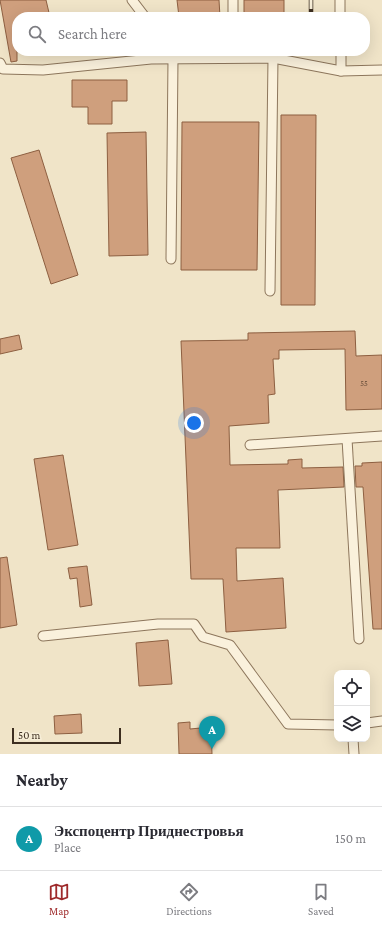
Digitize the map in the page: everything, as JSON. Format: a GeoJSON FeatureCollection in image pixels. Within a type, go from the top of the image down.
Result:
{"type":"FeatureCollection","features":[{"type":"Feature","properties":{"kind":"lane"},"geometry":{"type":"LineString","coordinates":[[132,0],[141,12]]}},
{"type":"Feature","properties":{"kind":"lane"},"geometry":{"type":"LineString","coordinates":[[232,0],[233,12]]}},
{"type":"Feature","properties":{"kind":"lane"},"geometry":{"type":"LineString","coordinates":[[340,0],[340,12]]}},
{"type":"Feature","properties":{"kind":"lane"},"geometry":{"type":"LineString","coordinates":[[171,56],[173,59],[171,259]]}},
{"type":"Feature","properties":{"kind":"lane"},"geometry":{"type":"LineString","coordinates":[[0,63],[3,69],[43,70],[151,59],[220,56]]}},
{"type":"Feature","properties":{"kind":"lane"},"geometry":{"type":"LineString","coordinates":[[248,56],[273,58],[341,71],[382,70]]}},
{"type":"Feature","properties":{"kind":"lane"},"geometry":{"type":"LineString","coordinates":[[341,56],[341,71]]}},
{"type":"Feature","properties":{"kind":"lane"},"geometry":{"type":"LineString","coordinates":[[270,291],[273,58]]}},
{"type":"Feature","properties":{"kind":"lane"},"geometry":{"type":"LineString","coordinates":[[250,445],[382,436]]}},
{"type":"Feature","properties":{"kind":"lane"},"geometry":{"type":"LineString","coordinates":[[347,438],[359,639]]}},
{"type":"Feature","properties":{"kind":"lane"},"geometry":{"type":"LineString","coordinates":[[42,636],[158,624],[194,624],[203,637],[230,645],[288,724],[334,726]]}},
{"type":"Feature","properties":{"kind":"lane"},"geometry":{"type":"LineString","coordinates":[[370,723],[382,721]]}},
{"type":"Feature","properties":{"kind":"lane"},"geometry":{"type":"LineString","coordinates":[[353,742],[354,754]]}},
{"type":"Feature","properties":{"kind":"building"},"geometry":{"type":"Polygon","coordinates":[[[0,0],[46,0],[49,12],[12,12],[12,56],[17,56],[17,61],[11,62],[0,0]]]}},
{"type":"Feature","properties":{"kind":"building"},"geometry":{"type":"Polygon","coordinates":[[[177,0],[219,0],[220,12],[178,12],[177,0]]]}},
{"type":"Feature","properties":{"kind":"building"},"geometry":{"type":"Polygon","coordinates":[[[244,0],[284,0],[284,12],[244,12],[244,0]]]}},
{"type":"Feature","properties":{"kind":"building"},"geometry":{"type":"Polygon","coordinates":[[[72,80],[127,80],[127,101],[112,101],[112,124],[88,124],[88,107],[72,107],[72,80]]]}},
{"type":"Feature","properties":{"kind":"building"},"geometry":{"type":"Polygon","coordinates":[[[281,115],[316,115],[315,305],[281,305],[281,115]]]}},
{"type":"Feature","properties":{"kind":"building"},"geometry":{"type":"Polygon","coordinates":[[[182,122],[259,122],[257,270],[181,270],[182,122]]]}},
{"type":"Feature","properties":{"kind":"building"},"geometry":{"type":"Polygon","coordinates":[[[146,132],[148,255],[109,256],[107,133],[146,132]]]}},
{"type":"Feature","properties":{"kind":"building"},"geometry":{"type":"Polygon","coordinates":[[[39,150],[78,275],[51,284],[11,158],[39,150]]]}},
{"type":"Feature","properties":{"kind":"building"},"geometry":{"type":"Polygon","coordinates":[[[355,331],[356,356],[382,355],[382,409],[346,410],[345,349],[279,350],[279,359],[273,359],[275,394],[268,395],[269,423],[229,426],[230,465],[288,464],[288,460],[302,459],[302,468],[343,467],[344,487],[278,490],[280,548],[236,548],[237,581],[283,578],[286,628],[226,632],[223,579],[191,579],[181,341],[248,340],[248,333],[355,331]]]}},
{"type":"Feature","properties":{"kind":"building"},"geometry":{"type":"Polygon","coordinates":[[[19,335],[22,349],[0,354],[0,339],[19,335]]]}},
{"type":"Feature","properties":{"kind":"building"},"geometry":{"type":"Polygon","coordinates":[[[63,455],[78,545],[48,550],[34,459],[63,455]]]}},
{"type":"Feature","properties":{"kind":"building"},"geometry":{"type":"Polygon","coordinates":[[[382,462],[382,629],[373,629],[363,487],[356,487],[355,466],[362,466],[362,463],[382,462]]]}},
{"type":"Feature","properties":{"kind":"building"},"geometry":{"type":"Polygon","coordinates":[[[7,557],[17,625],[0,628],[0,558],[7,557]]]}},
{"type":"Feature","properties":{"kind":"building"},"geometry":{"type":"Polygon","coordinates":[[[87,566],[92,605],[80,607],[77,578],[70,579],[68,568],[87,566]]]}},
{"type":"Feature","properties":{"kind":"building"},"geometry":{"type":"Polygon","coordinates":[[[168,640],[172,684],[139,686],[136,643],[168,640]]]}},
{"type":"Feature","properties":{"kind":"building"},"geometry":{"type":"Polygon","coordinates":[[[81,714],[82,733],[55,734],[54,716],[81,714]]]}},
{"type":"Feature","properties":{"kind":"building"},"geometry":{"type":"Polygon","coordinates":[[[190,722],[190,729],[211,727],[212,754],[179,754],[178,723],[190,722]]]}},
{"type":"Feature","properties":{"kind":"railway"},"geometry":{"type":"LineString","coordinates":[[311,0],[311,12]]}},
{"type":"Feature","properties":{"kind":"place","name":"Экспоцентр Приднестровья"},"geometry":{"type":"Point","coordinates":[212,749]}}]}
